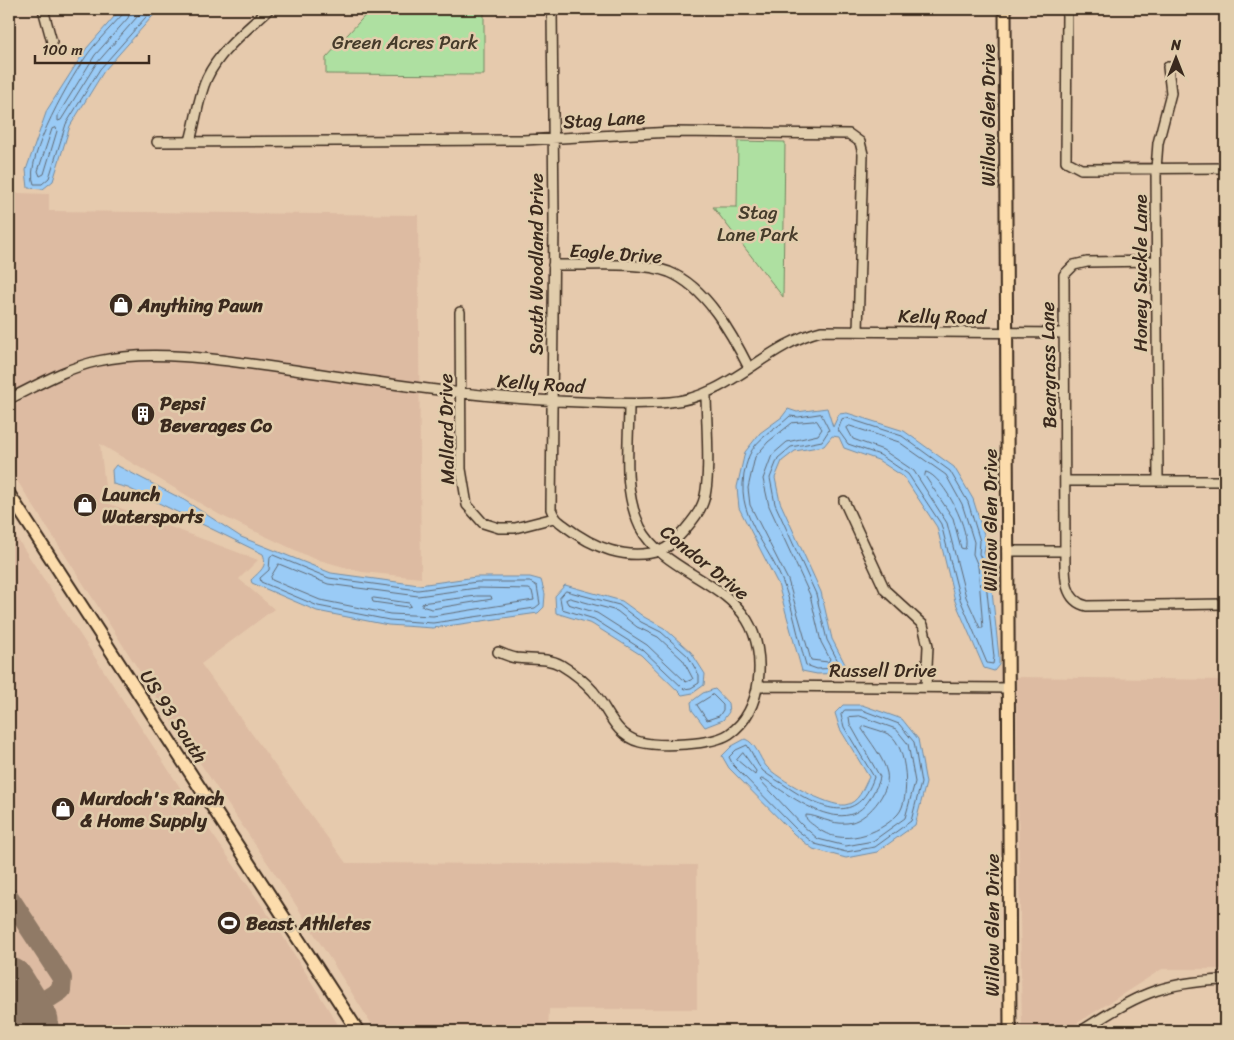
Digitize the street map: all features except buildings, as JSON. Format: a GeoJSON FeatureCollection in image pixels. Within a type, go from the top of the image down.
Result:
{"type":"FeatureCollection","features":[{"type":"Feature","properties":{"kind":"main road","name":"Willow Glen Drive"},"geometry":{"type":"LineString","coordinates":[[1005,9],[1010,1031]]}},
{"type":"Feature","properties":{"kind":"main road","name":"US 93 South"},"geometry":{"type":"LineString","coordinates":[[9,494],[358,1031]]}},
{"type":"Feature","properties":{"kind":"street"},"geometry":{"type":"LineString","coordinates":[[43,9],[52,42]]}},
{"type":"Feature","properties":{"kind":"street"},"geometry":{"type":"LineString","coordinates":[[190,141],[203,88],[213,68],[237,40],[269,9]]}},
{"type":"Feature","properties":{"kind":"street","name":"South Woodland Drive"},"geometry":{"type":"LineString","coordinates":[[552,9],[553,265],[551,509],[554,518]]}},
{"type":"Feature","properties":{"kind":"street"},"geometry":{"type":"LineString","coordinates":[[1067,9],[1066,160],[1081,169],[1225,168]]}},
{"type":"Feature","properties":{"kind":"street","name":"Honey Suckle Lane"},"geometry":{"type":"LineString","coordinates":[[1158,480],[1156,169],[1158,143],[1171,93],[1168,68]]}},
{"type":"Feature","properties":{"kind":"street","name":"Stag Lane"},"geometry":{"type":"LineString","coordinates":[[157,142],[552,138],[672,132],[841,133],[856,137],[863,148],[858,331]]}},
{"type":"Feature","properties":{"kind":"street","name":"Beargrass Lane"},"geometry":{"type":"LineString","coordinates":[[1156,261],[1087,262],[1074,265],[1064,275],[1065,551],[1068,590],[1072,599],[1080,604],[1225,604]]}},
{"type":"Feature","properties":{"kind":"street","name":"Eagle Drive"},"geometry":{"type":"LineString","coordinates":[[553,265],[641,267],[660,270],[677,276],[698,292],[710,306],[734,339],[749,368]]}},
{"type":"Feature","properties":{"kind":"street","name":"Mallard Drive"},"geometry":{"type":"LineString","coordinates":[[460,312],[461,469],[464,498],[471,512],[483,523],[499,528],[515,528],[554,518]]}},
{"type":"Feature","properties":{"kind":"street","name":"Kelly Road"},"geometry":{"type":"LineString","coordinates":[[9,399],[80,366],[112,358],[138,356],[222,360],[461,393],[552,401],[628,404],[670,402],[706,394],[721,387],[786,344],[809,334],[833,330],[1007,334],[1063,333]]}},
{"type":"Feature","properties":{"kind":"street"},"geometry":{"type":"LineString","coordinates":[[554,518],[575,535],[598,547],[629,553],[658,550],[668,545],[690,524],[705,499],[706,394]]}},
{"type":"Feature","properties":{"kind":"street","name":"Condor Drive"},"geometry":{"type":"LineString","coordinates":[[628,404],[630,496],[641,529],[658,550],[710,585],[743,613],[755,639],[759,666],[758,686]]}},
{"type":"Feature","properties":{"kind":"street"},"geometry":{"type":"LineString","coordinates":[[1065,481],[1225,481]]}},
{"type":"Feature","properties":{"kind":"street"},"geometry":{"type":"LineString","coordinates":[[844,501],[885,590],[923,625],[928,646],[926,687]]}},
{"type":"Feature","properties":{"kind":"street"},"geometry":{"type":"LineString","coordinates":[[1007,551],[1065,551]]}},
{"type":"Feature","properties":{"kind":"street"},"geometry":{"type":"LineString","coordinates":[[498,652],[516,658],[544,659],[560,664],[591,690],[619,730],[640,742],[702,744],[729,734],[742,722],[758,686]]}},
{"type":"Feature","properties":{"kind":"street","name":"Russell Drive"},"geometry":{"type":"LineString","coordinates":[[758,686],[1008,688]]}},
{"type":"Feature","properties":{"kind":"street"},"geometry":{"type":"LineString","coordinates":[[1081,1031],[1117,1008],[1156,989],[1183,982],[1225,980]]}},
{"type":"Feature","properties":{"kind":"shaded area"},"geometry":{"type":"Polygon","coordinates":[[[9,141],[16,141],[16,193],[49,194],[49,211],[418,215],[421,578],[362,572],[312,558],[220,515],[100,444],[107,503],[258,560],[239,579],[274,609],[201,664],[346,863],[697,865],[697,1009],[549,1009],[548,1031],[376,1031],[294,902],[171,720],[9,468],[9,408],[22,400],[14,386],[9,388],[9,141]]]}},
{"type":"Feature","properties":{"kind":"shaded area"},"geometry":{"type":"Polygon","coordinates":[[[9,526],[183,792],[279,930],[342,1031],[9,1031],[9,526]]]}},
{"type":"Feature","properties":{"kind":"shaded area"},"geometry":{"type":"Polygon","coordinates":[[[1016,677],[1225,680],[1225,969],[1162,969],[1065,1031],[1022,1031],[1016,677]]]}},
{"type":"Feature","properties":{"kind":"green space","name":"Green Acres Park"},"geometry":{"type":"Polygon","coordinates":[[[371,9],[484,9],[484,75],[326,74],[326,58],[371,9]]]}},
{"type":"Feature","properties":{"kind":"green space","name":"Stag Lane Park"},"geometry":{"type":"Polygon","coordinates":[[[738,141],[785,142],[783,297],[713,207],[737,207],[738,141]]]}},
{"type":"Feature","properties":{"kind":"water"},"geometry":{"type":"Polygon","coordinates":[[[121,9],[159,9],[104,71],[70,126],[53,181],[43,189],[28,188],[26,170],[47,110],[86,49],[121,9]]]}},
{"type":"Feature","properties":{"kind":"water"},"geometry":{"type":"Polygon","coordinates":[[[827,408],[833,427],[839,414],[847,413],[904,431],[954,467],[973,499],[986,541],[984,553],[989,562],[999,657],[999,665],[994,671],[984,668],[955,601],[937,527],[904,477],[878,460],[844,448],[839,437],[832,436],[824,446],[795,451],[782,461],[775,478],[780,502],[821,592],[832,639],[846,666],[845,673],[817,674],[802,671],[778,584],[739,508],[737,487],[745,452],[760,433],[782,417],[788,409],[797,412],[827,408]]]}},
{"type":"Feature","properties":{"kind":"water"},"geometry":{"type":"Polygon","coordinates":[[[116,465],[184,500],[241,537],[331,573],[419,585],[476,577],[530,577],[541,580],[545,594],[544,607],[538,613],[433,628],[388,625],[317,611],[252,583],[251,580],[264,566],[263,554],[128,488],[113,484],[112,470],[116,465]]]}},
{"type":"Feature","properties":{"kind":"water"},"geometry":{"type":"Polygon","coordinates":[[[565,585],[622,601],[644,617],[664,628],[691,652],[705,674],[704,685],[693,693],[682,695],[641,655],[592,624],[556,613],[555,596],[565,585]]]}},
{"type":"Feature","properties":{"kind":"water"},"geometry":{"type":"Polygon","coordinates":[[[715,689],[728,703],[729,712],[723,720],[705,727],[692,710],[691,702],[703,693],[715,689]]]}},
{"type":"Feature","properties":{"kind":"water"},"geometry":{"type":"Polygon","coordinates":[[[843,705],[862,705],[902,719],[918,739],[926,783],[915,825],[877,852],[846,858],[813,849],[794,834],[729,768],[722,756],[732,746],[745,739],[755,747],[766,766],[791,784],[815,797],[837,804],[850,804],[860,794],[869,777],[840,729],[835,713],[843,705]]]}},
{"type":"Feature","properties":{"kind":"taxiway"},"geometry":{"type":"LineString","coordinates":[[9,897],[62,978],[61,990],[27,1012]]}},
{"type":"Feature","properties":{"kind":"runway"},"geometry":{"type":"LineString","coordinates":[[9,983],[33,1021]]}},
{"type":"Feature","properties":{"kind":"place","name":"Anything Pawn"},"geometry":{"type":"Point","coordinates":[121,305]}},
{"type":"Feature","properties":{"kind":"place","name":"Pepsi Beverages Co"},"geometry":{"type":"Point","coordinates":[143,414]}},
{"type":"Feature","properties":{"kind":"place","name":"Launch Watersports"},"geometry":{"type":"Point","coordinates":[85,505]}},
{"type":"Feature","properties":{"kind":"place","name":"Murdoch's Ranch & Home Supply"},"geometry":{"type":"Point","coordinates":[63,809]}},
{"type":"Feature","properties":{"kind":"place","name":"Beast Athletes"},"geometry":{"type":"Point","coordinates":[229,923]}}]}
